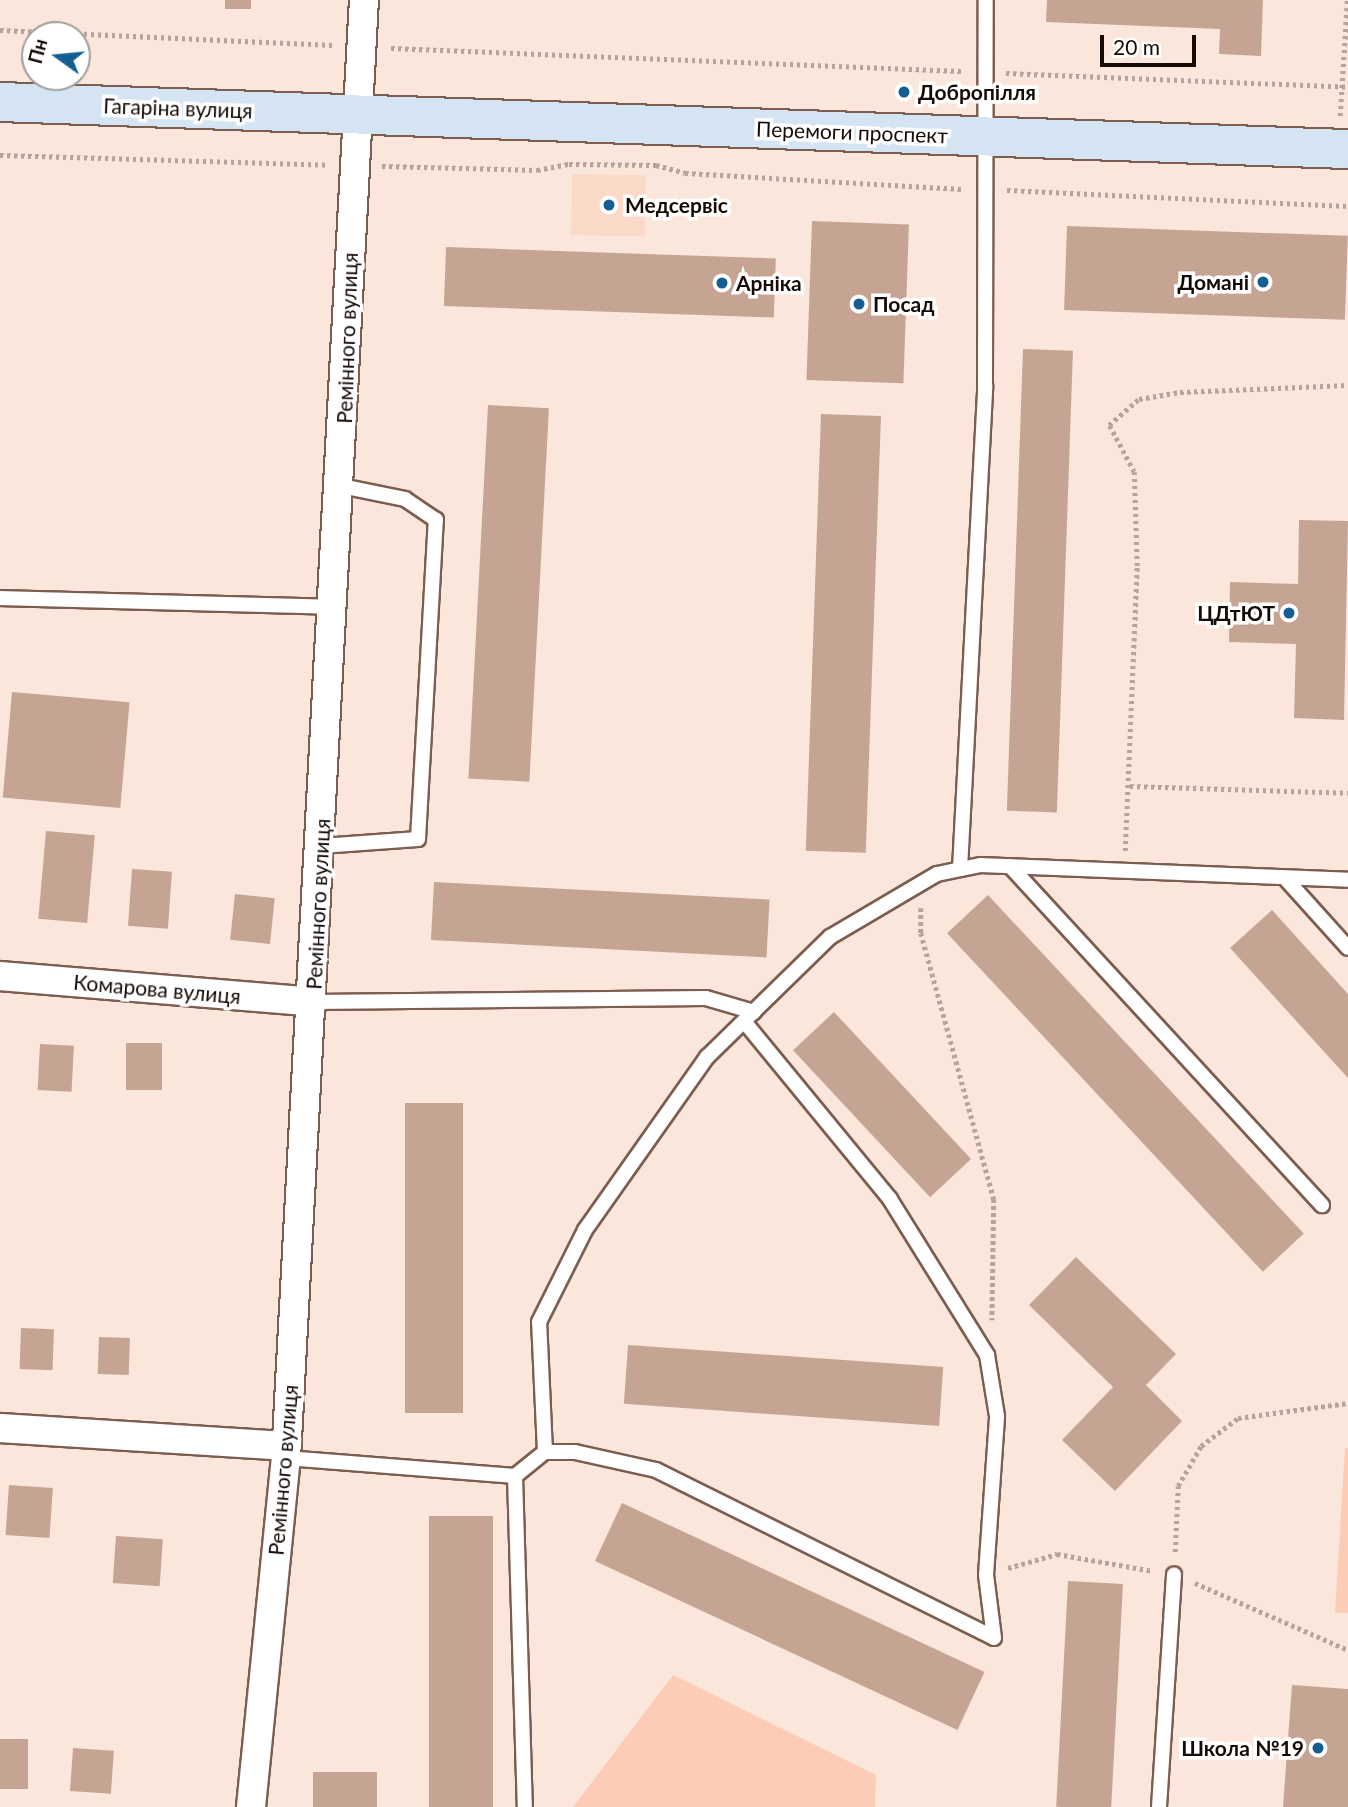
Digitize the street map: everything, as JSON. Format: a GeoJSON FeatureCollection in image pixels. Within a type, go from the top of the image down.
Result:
{"type":"FeatureCollection","features":[{"type":"Feature","properties":{"kind":"main road","name":"Гагаріна вулиця"},"geometry":{"type":"LineString","coordinates":[[0,102],[356,114]]}},
{"type":"Feature","properties":{"kind":"main road","name":"Перемоги проспект"},"geometry":{"type":"LineString","coordinates":[[356,114],[1343,149]]}},
{"type":"Feature","properties":{"kind":"street","name":"Ремінного вулиця"},"geometry":{"type":"LineString","coordinates":[[251,1807],[286,1452],[341,486],[359,46],[364,0]]}},
{"type":"Feature","properties":{"kind":"street","name":"Комарова вулиця"},"geometry":{"type":"LineString","coordinates":[[0,976],[313,1002]]}},
{"type":"Feature","properties":{"kind":"street"},"geometry":{"type":"LineString","coordinates":[[0,1428],[286,1452]]}},
{"type":"Feature","properties":{"kind":"lane"},"geometry":{"type":"LineString","coordinates":[[960,869],[985,386],[981,190],[989,72],[986,0]]}},
{"type":"Feature","properties":{"kind":"lane"},"geometry":{"type":"LineString","coordinates":[[321,846],[418,839],[436,520],[405,499],[341,486]]}},
{"type":"Feature","properties":{"kind":"lane"},"geometry":{"type":"LineString","coordinates":[[0,598],[333,607]]}},
{"type":"Feature","properties":{"kind":"lane"},"geometry":{"type":"LineString","coordinates":[[1010,866],[1322,1205]]}},
{"type":"Feature","properties":{"kind":"lane"},"geometry":{"type":"LineString","coordinates":[[545,1452],[539,1322],[585,1230],[707,1057],[830,937],[921,884],[960,869],[1010,866],[1348,880]]}},
{"type":"Feature","properties":{"kind":"lane"},"geometry":{"type":"LineString","coordinates":[[1285,878],[1348,948]]}},
{"type":"Feature","properties":{"kind":"lane"},"geometry":{"type":"LineString","coordinates":[[286,1452],[515,1476],[545,1452],[575,1452],[656,1470],[994,1638],[986,1575],[997,1416],[987,1356],[890,1199],[749,1016],[706,998],[313,1002]]}},
{"type":"Feature","properties":{"kind":"lane"},"geometry":{"type":"LineString","coordinates":[[515,1476],[525,1807]]}},
{"type":"Feature","properties":{"kind":"lane"},"geometry":{"type":"LineString","coordinates":[[1159,1807],[1174,1574]]}},
{"type":"Feature","properties":{"kind":"path"},"geometry":{"type":"LineString","coordinates":[[1343,149],[1341,87],[1347,0]]}},
{"type":"Feature","properties":{"kind":"path"},"geometry":{"type":"LineString","coordinates":[[0,30],[1348,87]]}},
{"type":"Feature","properties":{"kind":"path"},"geometry":{"type":"LineString","coordinates":[[0,155],[537,170],[569,164],[656,165],[685,173],[981,190],[1348,206]]}},
{"type":"Feature","properties":{"kind":"path"},"geometry":{"type":"LineString","coordinates":[[1122,871],[1130,786],[1134,472],[1109,425],[1139,399],[1166,395],[1348,385]]}},
{"type":"Feature","properties":{"kind":"path"},"geometry":{"type":"LineString","coordinates":[[1130,786],[1348,793]]}},
{"type":"Feature","properties":{"kind":"path"},"geometry":{"type":"LineString","coordinates":[[921,884],[920,933],[994,1199],[994,1299],[987,1356]]}},
{"type":"Feature","properties":{"kind":"path"},"geometry":{"type":"LineString","coordinates":[[1174,1574],[1178,1486],[1202,1446],[1238,1418],[1348,1403]]}},
{"type":"Feature","properties":{"kind":"path"},"geometry":{"type":"LineString","coordinates":[[986,1575],[1058,1554],[1174,1574],[1348,1650]]}},
{"type":"Feature","properties":{"kind":"shaded area","name":"Медсервіс"},"geometry":{"type":"Polygon","coordinates":[[[572,174],[646,175],[645,236],[571,235],[572,174]]]}},
{"type":"Feature","properties":{"kind":"shaded area"},"geometry":{"type":"Polygon","coordinates":[[[1345,1448],[1348,1448],[1348,1613],[1335,1613],[1345,1448]]]}},
{"type":"Feature","properties":{"kind":"shaded area"},"geometry":{"type":"Polygon","coordinates":[[[673,1675],[876,1775],[875,1807],[573,1807],[673,1675]]]}},
{"type":"Feature","properties":{"kind":"building"},"geometry":{"type":"Polygon","coordinates":[[[225,0],[251,0],[251,9],[225,9],[225,0]]]}},
{"type":"Feature","properties":{"kind":"building"},"geometry":{"type":"Polygon","coordinates":[[[1047,0],[1263,0],[1261,56],[1219,54],[1220,29],[1046,22],[1047,0]]]}},
{"type":"Feature","properties":{"kind":"building"},"geometry":{"type":"Polygon","coordinates":[[[812,221],[909,224],[903,383],[806,380],[812,221]]]}},
{"type":"Feature","properties":{"kind":"building"},"geometry":{"type":"Polygon","coordinates":[[[1067,226],[1348,236],[1345,320],[1064,310],[1067,226]]]}},
{"type":"Feature","properties":{"kind":"building"},"geometry":{"type":"Polygon","coordinates":[[[446,247],[776,259],[774,317],[444,306],[446,247]]]}},
{"type":"Feature","properties":{"kind":"building"},"geometry":{"type":"Polygon","coordinates":[[[1023,349],[1073,351],[1057,812],[1007,811],[1023,349]]]}},
{"type":"Feature","properties":{"kind":"building"},"geometry":{"type":"Polygon","coordinates":[[[488,405],[549,408],[529,782],[468,778],[488,405]]]}},
{"type":"Feature","properties":{"kind":"building"},"geometry":{"type":"Polygon","coordinates":[[[821,414],[881,416],[866,853],[806,851],[821,414]]]}},
{"type":"Feature","properties":{"kind":"building","name":"ЦДтЮТ"},"geometry":{"type":"Polygon","coordinates":[[[1299,520],[1348,521],[1344,720],[1294,718],[1296,644],[1229,642],[1230,582],[1298,584],[1299,520]]]}},
{"type":"Feature","properties":{"kind":"building"},"geometry":{"type":"Polygon","coordinates":[[[12,692],[130,702],[120,808],[3,798],[12,692]]]}},
{"type":"Feature","properties":{"kind":"building"},"geometry":{"type":"Polygon","coordinates":[[[46,831],[95,835],[87,923],[38,919],[46,831]]]}},
{"type":"Feature","properties":{"kind":"building"},"geometry":{"type":"Polygon","coordinates":[[[132,869],[172,872],[168,929],[128,926],[132,869]]]}},
{"type":"Feature","properties":{"kind":"building"},"geometry":{"type":"Polygon","coordinates":[[[434,882],[770,900],[767,958],[431,940],[434,882]]]}},
{"type":"Feature","properties":{"kind":"building"},"geometry":{"type":"Polygon","coordinates":[[[235,894],[275,898],[270,944],[230,940],[235,894]]]}},
{"type":"Feature","properties":{"kind":"building"},"geometry":{"type":"Polygon","coordinates":[[[988,895],[1304,1234],[1263,1272],[947,933],[988,895]]]}},
{"type":"Feature","properties":{"kind":"building"},"geometry":{"type":"Polygon","coordinates":[[[1272,910],[1348,994],[1348,1078],[1230,948],[1272,910]]]}},
{"type":"Feature","properties":{"kind":"building"},"geometry":{"type":"Polygon","coordinates":[[[834,1012],[971,1159],[930,1197],[793,1050],[834,1012]]]}},
{"type":"Feature","properties":{"kind":"building"},"geometry":{"type":"Polygon","coordinates":[[[126,1043],[162,1043],[162,1090],[126,1090],[126,1043]]]}},
{"type":"Feature","properties":{"kind":"building"},"geometry":{"type":"Polygon","coordinates":[[[40,1044],[74,1046],[72,1092],[38,1090],[40,1044]]]}},
{"type":"Feature","properties":{"kind":"building"},"geometry":{"type":"Polygon","coordinates":[[[405,1103],[463,1103],[463,1413],[405,1413],[405,1103]]]}},
{"type":"Feature","properties":{"kind":"building"},"geometry":{"type":"Polygon","coordinates":[[[1076,1257],[1176,1354],[1146,1385],[1182,1421],[1115,1491],[1062,1440],[1113,1387],[1029,1305],[1076,1257]]]}},
{"type":"Feature","properties":{"kind":"building"},"geometry":{"type":"Polygon","coordinates":[[[21,1328],[54,1329],[53,1370],[20,1369],[21,1328]]]}},
{"type":"Feature","properties":{"kind":"building"},"geometry":{"type":"Polygon","coordinates":[[[99,1337],[130,1338],[129,1375],[98,1374],[99,1337]]]}},
{"type":"Feature","properties":{"kind":"building"},"geometry":{"type":"Polygon","coordinates":[[[628,1345],[943,1367],[939,1426],[624,1404],[628,1345]]]}},
{"type":"Feature","properties":{"kind":"building"},"geometry":{"type":"Polygon","coordinates":[[[9,1485],[53,1488],[49,1538],[6,1535],[9,1485]]]}},
{"type":"Feature","properties":{"kind":"building"},"geometry":{"type":"Polygon","coordinates":[[[622,1503],[985,1672],[957,1730],[595,1561],[622,1503]]]}},
{"type":"Feature","properties":{"kind":"building"},"geometry":{"type":"Polygon","coordinates":[[[429,1516],[493,1516],[493,1807],[429,1807],[429,1516]]]}},
{"type":"Feature","properties":{"kind":"building"},"geometry":{"type":"Polygon","coordinates":[[[116,1536],[163,1539],[160,1586],[113,1583],[116,1536]]]}},
{"type":"Feature","properties":{"kind":"building"},"geometry":{"type":"Polygon","coordinates":[[[1068,1581],[1123,1584],[1111,1807],[1056,1807],[1068,1581]]]}},
{"type":"Feature","properties":{"kind":"building","name":"Школа №19"},"geometry":{"type":"Polygon","coordinates":[[[1292,1685],[1348,1689],[1348,1807],[1283,1807],[1292,1685]]]}},
{"type":"Feature","properties":{"kind":"building"},"geometry":{"type":"Polygon","coordinates":[[[0,1739],[28,1739],[28,1789],[0,1789],[0,1739]]]}},
{"type":"Feature","properties":{"kind":"building"},"geometry":{"type":"Polygon","coordinates":[[[73,1748],[114,1751],[111,1794],[70,1791],[73,1748]]]}},
{"type":"Feature","properties":{"kind":"building"},"geometry":{"type":"Polygon","coordinates":[[[313,1772],[377,1772],[377,1807],[313,1807],[313,1772]]]}},
{"type":"Feature","properties":{"kind":"place","name":"Добропілля"},"geometry":{"type":"Point","coordinates":[904,92]}},
{"type":"Feature","properties":{"kind":"place","name":"Медсервіс"},"geometry":{"type":"Point","coordinates":[609,205]}},
{"type":"Feature","properties":{"kind":"place","name":"Домані"},"geometry":{"type":"Point","coordinates":[1263,282]}},
{"type":"Feature","properties":{"kind":"place","name":"Арніка"},"geometry":{"type":"Point","coordinates":[722,283]}},
{"type":"Feature","properties":{"kind":"place","name":"Посад"},"geometry":{"type":"Point","coordinates":[859,304]}},
{"type":"Feature","properties":{"kind":"place","name":"ЦДтЮТ"},"geometry":{"type":"Point","coordinates":[1289,613]}},
{"type":"Feature","properties":{"kind":"place","name":"Школа №19"},"geometry":{"type":"Point","coordinates":[1318,1748]}}]}
